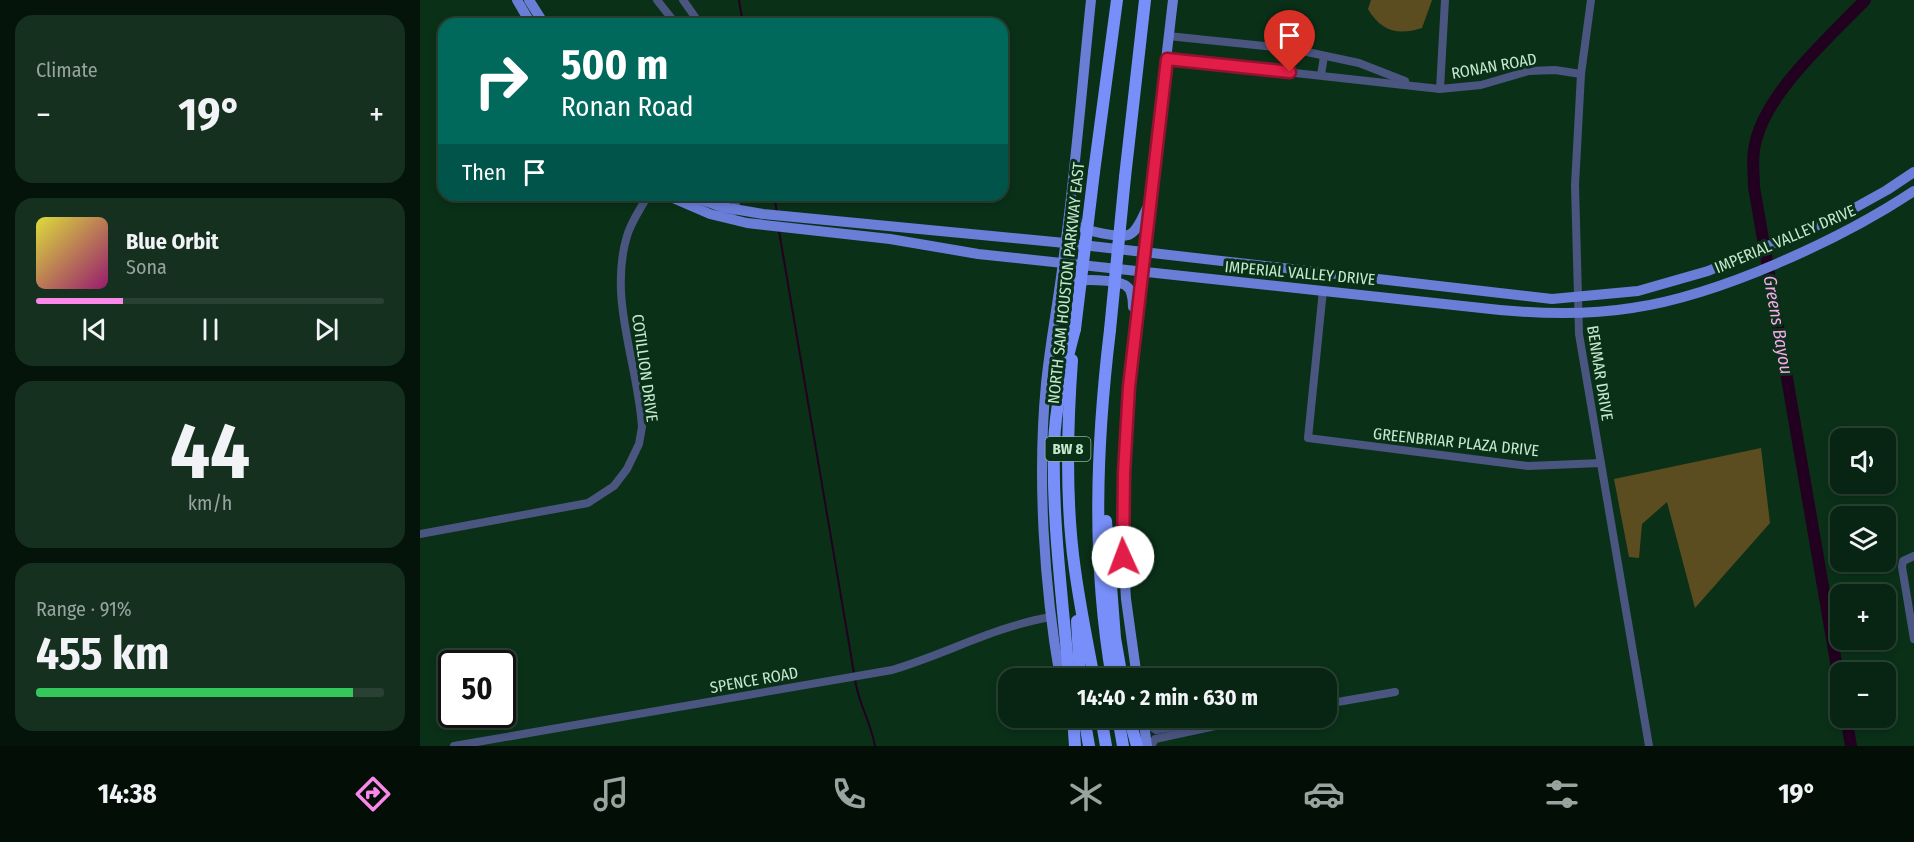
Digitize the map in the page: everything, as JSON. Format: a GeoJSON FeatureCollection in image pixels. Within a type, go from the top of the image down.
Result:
{"type":"FeatureCollection","features":[{"type":"Feature","properties":{"kind":"highway"},"geometry":{"type":"LineString","coordinates":[[1102,108],[1101,82],[1109,0]]}},
{"type":"Feature","properties":{"kind":"highway","name":"NORTH SAM HOUSTON PARKWAY EAST"},"geometry":{"type":"LineString","coordinates":[[1092,668],[1074,569],[1068,460],[1075,329],[1102,108],[1118,0]]}},
{"type":"Feature","properties":{"kind":"highway","name":"BW 8"},"geometry":{"type":"LineString","coordinates":[[1111,668],[1102,609],[1098,549],[1099,442],[1145,0]]}},
{"type":"Feature","properties":{"kind":"highway"},"geometry":{"type":"LineString","coordinates":[[1140,48],[1150,0]]}},
{"type":"Feature","properties":{"kind":"highway"},"geometry":{"type":"LineString","coordinates":[[1069,668],[1055,510],[1054,444],[1062,376],[1075,329]]}},
{"type":"Feature","properties":{"kind":"highway"},"geometry":{"type":"LineString","coordinates":[[1099,442],[1115,638],[1120,668]]}},
{"type":"Feature","properties":{"kind":"highway"},"geometry":{"type":"LineString","coordinates":[[1074,569],[1079,668]]}},
{"type":"Feature","properties":{"kind":"highway"},"geometry":{"type":"LineString","coordinates":[[1073,728],[1074,746]]}},
{"type":"Feature","properties":{"kind":"highway"},"geometry":{"type":"LineString","coordinates":[[1086,728],[1089,746]]}},
{"type":"Feature","properties":{"kind":"highway"},"geometry":{"type":"LineString","coordinates":[[1103,728],[1106,746]]}},
{"type":"Feature","properties":{"kind":"highway"},"geometry":{"type":"LineString","coordinates":[[1120,728],[1123,746]]}},
{"type":"Feature","properties":{"kind":"highway"},"geometry":{"type":"LineString","coordinates":[[1132,728],[1137,746]]}},
{"type":"Feature","properties":{"kind":"main road"},"geometry":{"type":"LineString","coordinates":[[517,0],[528,18]]}},
{"type":"Feature","properties":{"kind":"main road"},"geometry":{"type":"LineString","coordinates":[[528,0],[540,18]]}},
{"type":"Feature","properties":{"kind":"main road","name":"NORTH SAM HOUSTON PARKWAY EAST"},"geometry":{"type":"LineString","coordinates":[[1059,668],[1051,617],[1043,501],[1046,384],[1063,262],[1091,0]]}},
{"type":"Feature","properties":{"kind":"main road"},"geometry":{"type":"LineString","coordinates":[[1136,668],[1126,599],[1122,536],[1128,408],[1134,334],[1173,0]]}},
{"type":"Feature","properties":{"kind":"main road","name":"IMPERIAL VALLEY DRIVE"},"geometry":{"type":"LineString","coordinates":[[679,201],[726,218],[930,230],[1065,243],[1527,297],[1577,297],[1638,291],[1684,279],[1737,260],[1865,204],[1914,172]]}},
{"type":"Feature","properties":{"kind":"main road"},"geometry":{"type":"LineString","coordinates":[[1072,178],[1075,217],[1077,225],[1084,230],[1128,235],[1134,231],[1151,200]]}},
{"type":"Feature","properties":{"kind":"main road","name":"IMPERIAL VALLEY DRIVE"},"geometry":{"type":"LineString","coordinates":[[792,222],[978,254],[1500,310],[1578,313],[1632,308],[1689,294],[1742,276],[1874,218],[1914,191]]}},
{"type":"Feature","properties":{"kind":"main road","name":"IMPERIAL VALLEY DRIVE"},"geometry":{"type":"LineString","coordinates":[[723,201],[735,209],[762,219]]}},
{"type":"Feature","properties":{"kind":"main road"},"geometry":{"type":"LineString","coordinates":[[927,246],[930,230]]}},
{"type":"Feature","properties":{"kind":"main road"},"geometry":{"type":"LineString","coordinates":[[1291,287],[1293,271]]}},
{"type":"Feature","properties":{"kind":"main road"},"geometry":{"type":"LineString","coordinates":[[1684,279],[1689,294]]}},
{"type":"Feature","properties":{"kind":"main road"},"geometry":{"type":"LineString","coordinates":[[1056,312],[1066,287],[1072,282],[1091,280],[1124,284],[1132,298],[1134,334]]}},
{"type":"Feature","properties":{"kind":"main road"},"geometry":{"type":"LineString","coordinates":[[1070,728],[1074,746]]}},
{"type":"Feature","properties":{"kind":"main road"},"geometry":{"type":"LineString","coordinates":[[1145,728],[1149,746]]}},
{"type":"Feature","properties":{"kind":"street"},"geometry":{"type":"LineString","coordinates":[[683,0],[696,18]]}},
{"type":"Feature","properties":{"kind":"street"},"geometry":{"type":"LineString","coordinates":[[1440,89],[1445,0]]}},
{"type":"Feature","properties":{"kind":"street","name":"BENMAR DRIVE"},"geometry":{"type":"LineString","coordinates":[[1591,0],[1581,74],[1575,185],[1578,313],[1649,746]]}},
{"type":"Feature","properties":{"kind":"street"},"geometry":{"type":"LineString","coordinates":[[662,2],[672,18]]}},
{"type":"Feature","properties":{"kind":"street","name":"RONAN ROAD"},"geometry":{"type":"LineString","coordinates":[[1168,36],[1293,49],[1359,63],[1412,84]]}},
{"type":"Feature","properties":{"kind":"street"},"geometry":{"type":"LineString","coordinates":[[1321,75],[1324,56]]}},
{"type":"Feature","properties":{"kind":"street","name":"RONAN ROAD"},"geometry":{"type":"LineString","coordinates":[[1167,59],[1412,84],[1440,89],[1481,85],[1529,71],[1555,70],[1581,74]]}},
{"type":"Feature","properties":{"kind":"street","name":"COTILLION DRIVE"},"geometry":{"type":"LineString","coordinates":[[420,534],[588,504],[614,486],[627,469],[639,444],[642,427],[621,298],[620,271],[627,234],[645,201]]}},
{"type":"Feature","properties":{"kind":"street"},"geometry":{"type":"LineString","coordinates":[[723,201],[726,218]]}},
{"type":"Feature","properties":{"kind":"street"},"geometry":{"type":"LineString","coordinates":[[726,218],[735,209],[736,201]]}},
{"type":"Feature","properties":{"kind":"street","name":"GREENBRIAR PLAZA DRIVE"},"geometry":{"type":"LineString","coordinates":[[1323,290],[1308,438],[1528,466],[1601,463]]}},
{"type":"Feature","properties":{"kind":"street"},"geometry":{"type":"LineString","coordinates":[[1914,556],[1903,561],[1914,639]]}},
{"type":"Feature","properties":{"kind":"street","name":"SPENCE ROAD"},"geometry":{"type":"LineString","coordinates":[[454,746],[863,675],[912,664],[1018,622],[1051,617]]}},
{"type":"Feature","properties":{"kind":"street"},"geometry":{"type":"LineString","coordinates":[[1337,702],[1395,692]]}},
{"type":"Feature","properties":{"kind":"street"},"geometry":{"type":"LineString","coordinates":[[1149,746],[1155,739],[1186,733],[1197,728]]}},
{"type":"Feature","properties":{"kind":"shaded area"},"geometry":{"type":"Polygon","coordinates":[[[1371,0],[1432,0],[1422,28],[1405,32],[1390,30],[1378,22],[1368,9],[1371,0]]]}},
{"type":"Feature","properties":{"kind":"shaded area"},"geometry":{"type":"Polygon","coordinates":[[[1761,448],[1770,523],[1695,608],[1667,502],[1642,524],[1639,558],[1629,557],[1614,479],[1761,448]]]}},
{"type":"Feature","properties":{"kind":"waterway"},"geometry":{"type":"LineString","coordinates":[[739,0],[742,18]]}},
{"type":"Feature","properties":{"kind":"waterway","name":"Greens Bayou"},"geometry":{"type":"LineString","coordinates":[[1836,662],[1754,187],[1753,159],[1759,130],[1769,109],[1783,89],[1816,50],[1865,0]]}},
{"type":"Feature","properties":{"kind":"waterway"},"geometry":{"type":"LineString","coordinates":[[775,201],[777,213]]}},
{"type":"Feature","properties":{"kind":"waterway"},"geometry":{"type":"LineString","coordinates":[[779,231],[856,685],[875,746]]}},
{"type":"Feature","properties":{"kind":"waterway","name":"Greens Bayou"},"geometry":{"type":"LineString","coordinates":[[1848,728],[1851,746]]}},
{"type":"Feature","properties":{"kind":"route"},"geometry":{"type":"LineString","coordinates":[[1123,557],[1124,473],[1129,387],[1167,59],[1290,72]]}}]}
